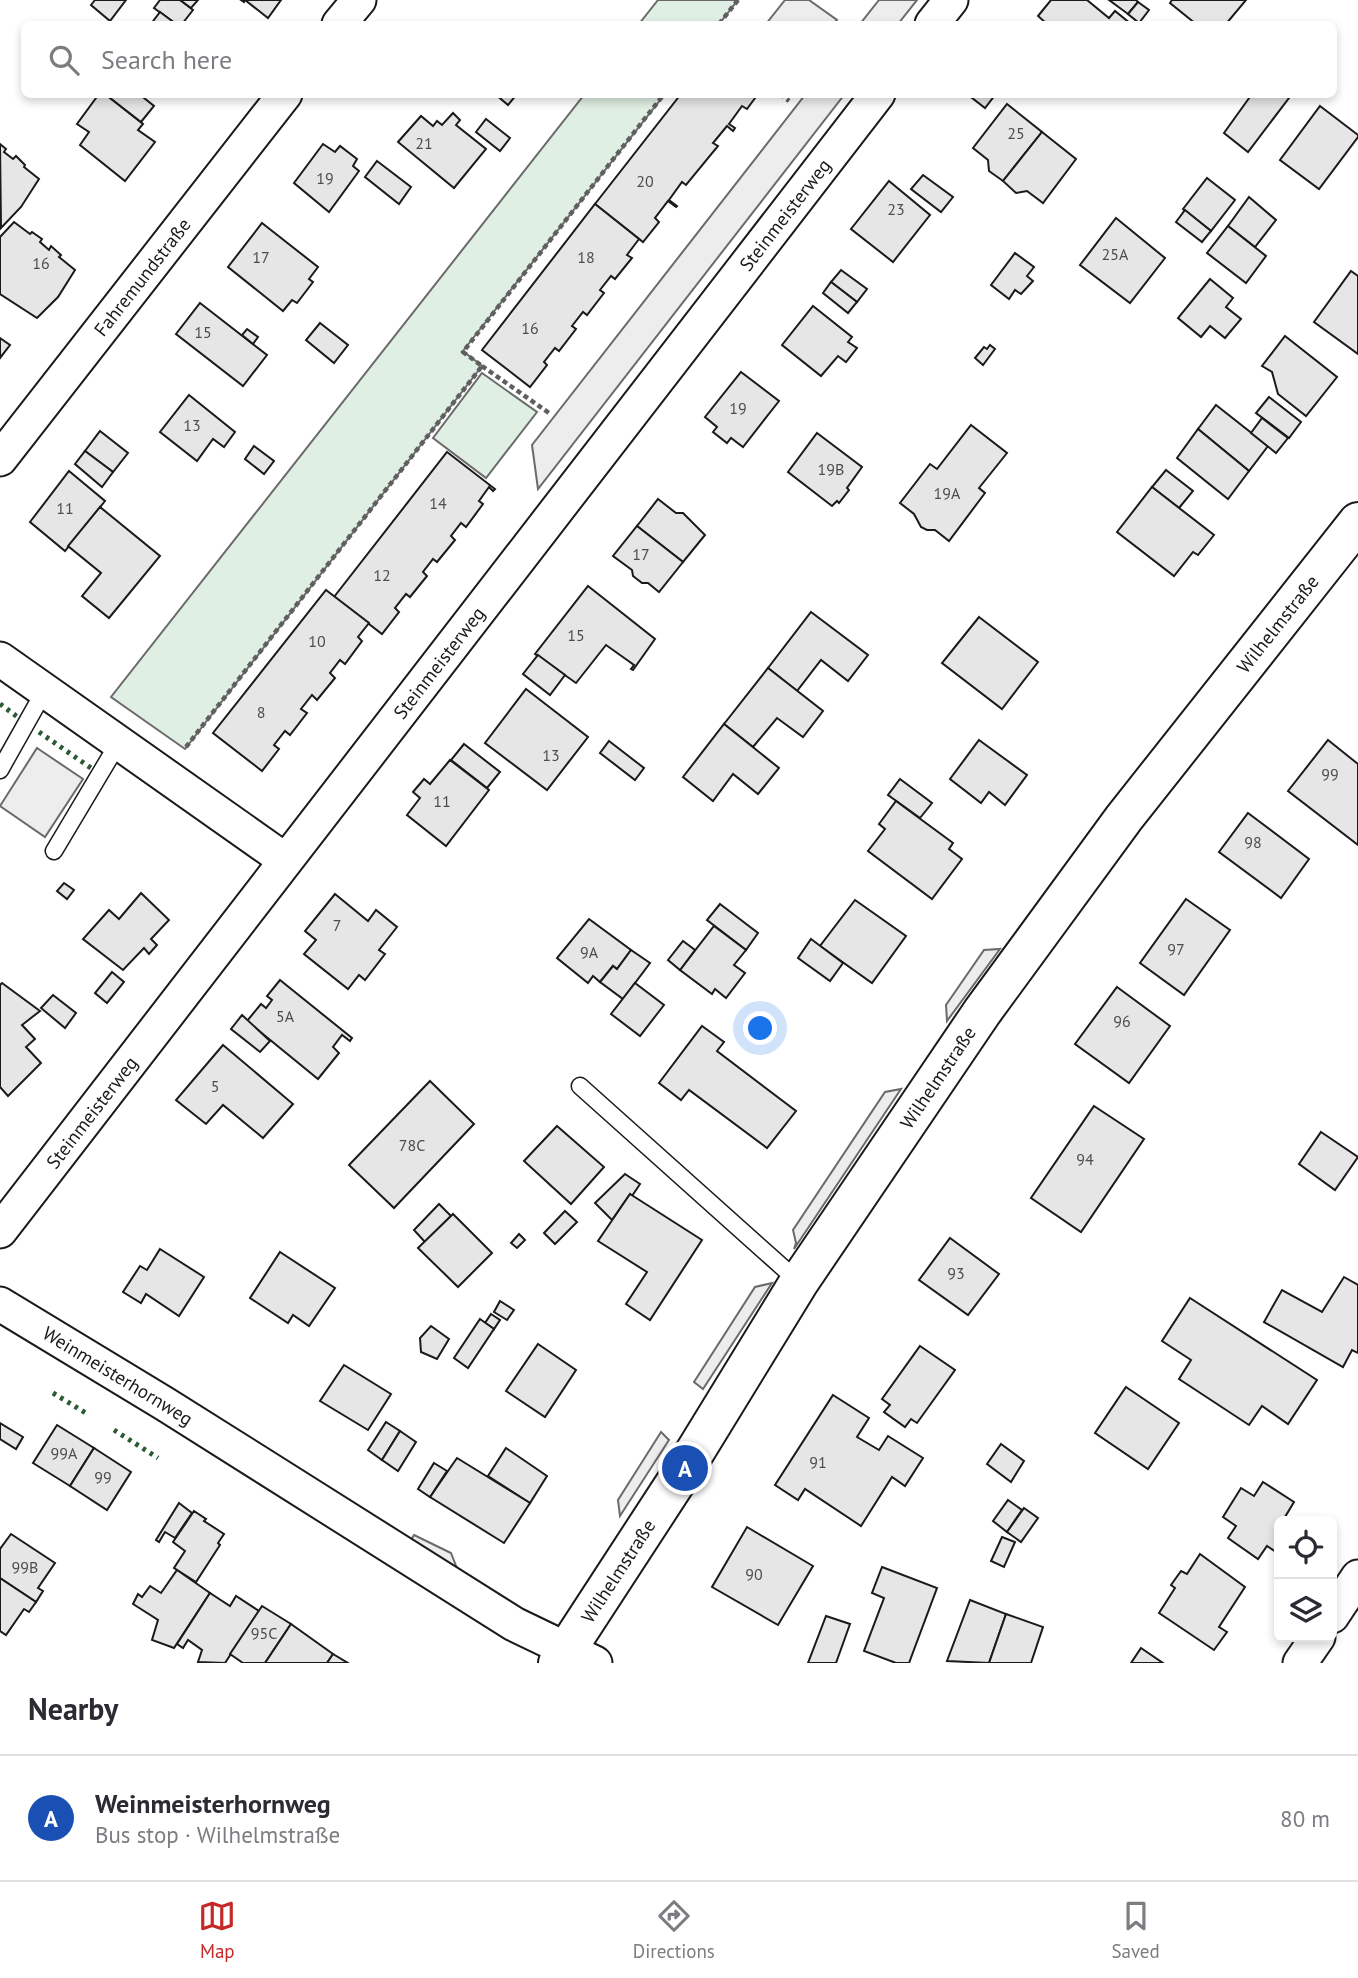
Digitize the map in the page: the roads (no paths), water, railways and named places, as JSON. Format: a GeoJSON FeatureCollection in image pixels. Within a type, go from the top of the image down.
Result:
{"type":"FeatureCollection","features":[{"type":"Feature","properties":{"kind":"main road","name":"Wilhelmstraße"},"geometry":{"type":"LineString","coordinates":[[573,1659],[685,1468],[799,1282],[982,1012],[1139,799],[1358,522]]}},
{"type":"Feature","properties":{"kind":"street"},"geometry":{"type":"LineString","coordinates":[[342,21],[359,0]]}},
{"type":"Feature","properties":{"kind":"street"},"geometry":{"type":"LineString","coordinates":[[934,21],[951,0]]}},
{"type":"Feature","properties":{"kind":"street","name":"Fahremundstraße"},"geometry":{"type":"LineString","coordinates":[[0,459],[282,98]]}},
{"type":"Feature","properties":{"kind":"street","name":"Steinmeisterweg"},"geometry":{"type":"LineString","coordinates":[[0,1231],[875,98]]}},
{"type":"Feature","properties":{"kind":"street"},"geometry":{"type":"LineString","coordinates":[[0,659],[285,860]]}},
{"type":"Feature","properties":{"kind":"street","name":"Weinmeisterhornweg"},"geometry":{"type":"LineString","coordinates":[[0,1304],[573,1659]]}},
{"type":"Feature","properties":{"kind":"street"},"geometry":{"type":"LineString","coordinates":[[1337,1608],[1358,1577]]}},
{"type":"Feature","properties":{"kind":"street"},"geometry":{"type":"LineString","coordinates":[[1300,1663],[1315,1642]]}},
{"type":"Feature","properties":{"kind":"lane"},"geometry":{"type":"LineString","coordinates":[[0,770],[45,691]]}},
{"type":"Feature","properties":{"kind":"lane"},"geometry":{"type":"LineString","coordinates":[[54,851],[119,742]]}},
{"type":"Feature","properties":{"kind":"lane"},"geometry":{"type":"LineString","coordinates":[[580,1086],[799,1282]]}},
{"type":"Feature","properties":{"kind":"place","name":"Weinmeisterhornweg"},"geometry":{"type":"Point","coordinates":[685,1468]}}]}
